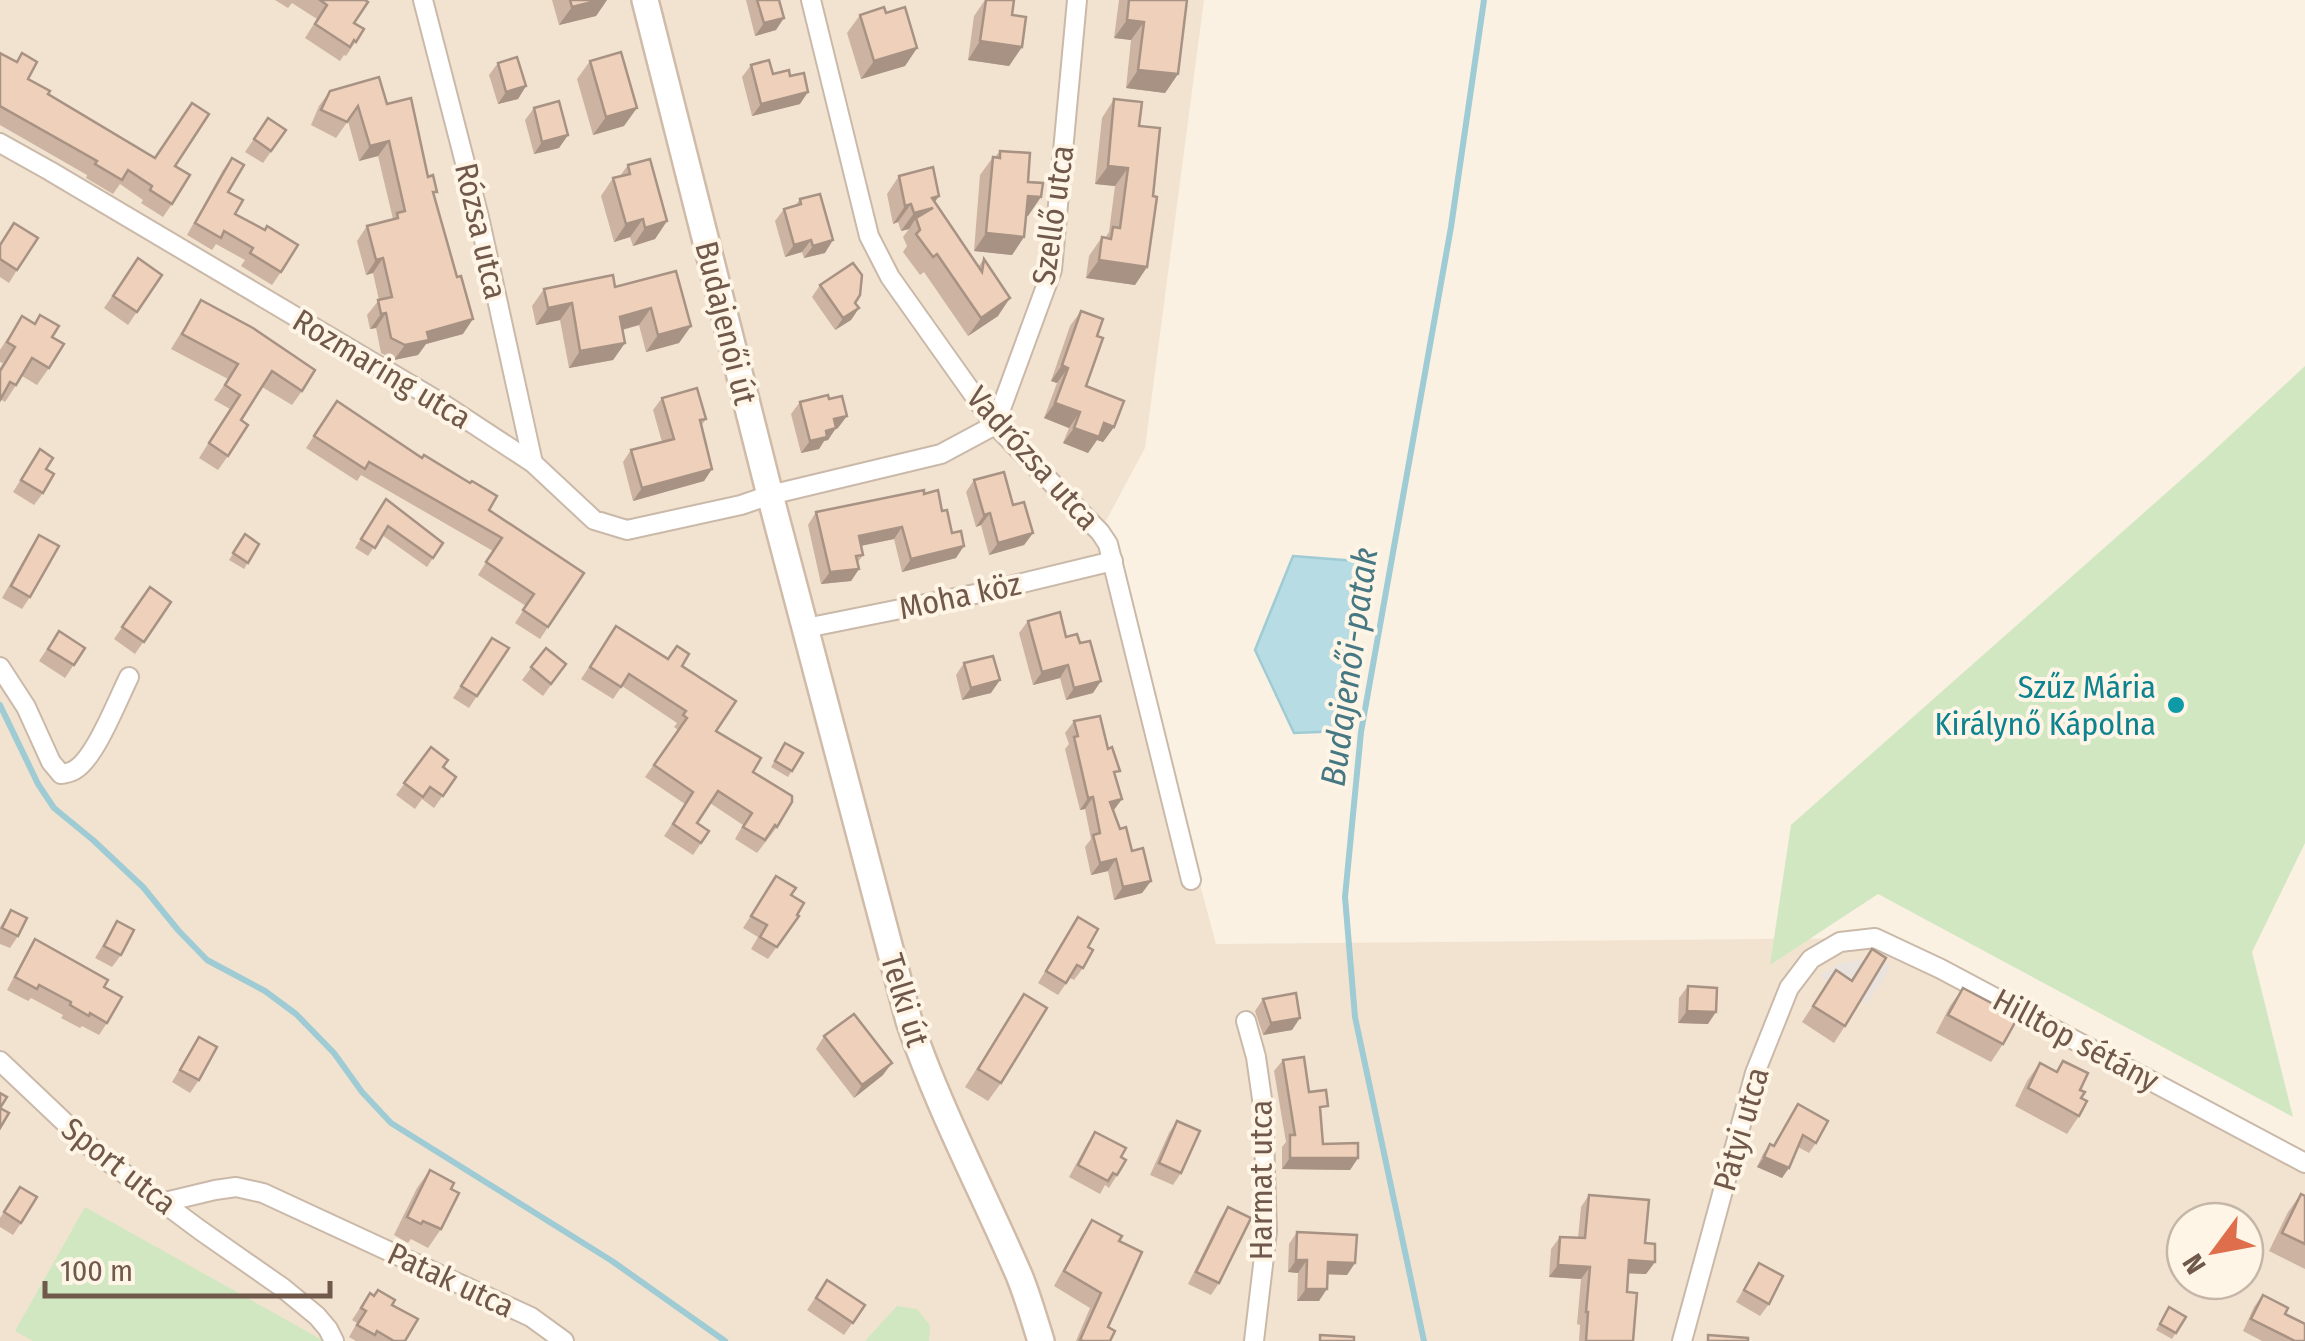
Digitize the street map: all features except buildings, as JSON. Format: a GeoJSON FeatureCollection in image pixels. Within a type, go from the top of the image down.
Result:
{"type":"FeatureCollection","features":[{"type":"Feature","properties":{"kind":"main road","name":"Budajenői út"},"geometry":{"type":"LineString","coordinates":[[644,0],[808,636]]}},
{"type":"Feature","properties":{"kind":"main road","name":"Telki út"},"geometry":{"type":"LineString","coordinates":[[808,636],[909,1021],[943,1111],[1020,1279],[1041,1341]]}},
{"type":"Feature","properties":{"kind":"street","name":"Vadrózsa utca"},"geometry":{"type":"LineString","coordinates":[[811,0],[869,236],[890,277],[996,424],[1108,544],[1190,880]]}},
{"type":"Feature","properties":{"kind":"street","name":"Szellő utca"},"geometry":{"type":"LineString","coordinates":[[996,424],[1052,270],[1077,0]]}},
{"type":"Feature","properties":{"kind":"street","name":"Rózsa utca"},"geometry":{"type":"LineString","coordinates":[[420,2],[479,218],[533,463]]}},
{"type":"Feature","properties":{"kind":"street","name":"Rozmaring utca"},"geometry":{"type":"LineString","coordinates":[[0,143],[443,404],[533,463],[594,520],[627,530],[770,495]]}},
{"type":"Feature","properties":{"kind":"street"},"geometry":{"type":"LineString","coordinates":[[770,495],[940,454],[996,424]]}},
{"type":"Feature","properties":{"kind":"street","name":"Moha köz"},"geometry":{"type":"LineString","coordinates":[[808,636],[1113,561]]}},
{"type":"Feature","properties":{"kind":"street"},"geometry":{"type":"LineString","coordinates":[[0,667],[61,774],[74,772],[84,762],[129,677]]}},
{"type":"Feature","properties":{"kind":"street","name":"Hilltop sétány"},"geometry":{"type":"LineString","coordinates":[[1840,942],[1875,938],[1940,968],[2305,1164]]}},
{"type":"Feature","properties":{"kind":"street","name":"Pátyi utca"},"geometry":{"type":"LineString","coordinates":[[1682,1341],[1755,1072],[1789,988],[1810,959],[1840,942]]}},
{"type":"Feature","properties":{"kind":"street","name":"Harmat utca"},"geometry":{"type":"LineString","coordinates":[[1246,1021],[1263,1106],[1266,1230],[1254,1341]]}},
{"type":"Feature","properties":{"kind":"street","name":"Sport utca"},"geometry":{"type":"LineString","coordinates":[[0,1061],[98,1154],[318,1316],[334,1341]]}},
{"type":"Feature","properties":{"kind":"street","name":"Patak utca"},"geometry":{"type":"LineString","coordinates":[[164,1202],[236,1187],[263,1193],[531,1318],[564,1341]]}},
{"type":"Feature","properties":{"kind":"shaded area"},"geometry":{"type":"Polygon","coordinates":[[[0,0],[1204,0],[1145,448],[1100,532],[1113,561],[1216,944],[1875,938],[2305,1163],[2305,1341],[0,1341],[0,0]]]}},
{"type":"Feature","properties":{"kind":"shaded area"},"geometry":{"type":"Polygon","coordinates":[[[1868,959],[1891,967],[1867,1004],[1819,976],[1841,963],[1868,959]]]}},
{"type":"Feature","properties":{"kind":"green space"},"geometry":{"type":"Polygon","coordinates":[[[2305,366],[2305,843],[2252,952],[2293,1117],[1878,894],[1770,965],[1791,825],[2305,366]]]}},
{"type":"Feature","properties":{"kind":"green space"},"geometry":{"type":"Polygon","coordinates":[[[85,1207],[324,1341],[33,1341],[15,1331],[85,1207]]]}},
{"type":"Feature","properties":{"kind":"green space"},"geometry":{"type":"Polygon","coordinates":[[[897,1306],[917,1309],[930,1325],[929,1341],[865,1341],[897,1306]]]}},
{"type":"Feature","properties":{"kind":"water"},"geometry":{"type":"Polygon","coordinates":[[[1293,556],[1368,562],[1344,731],[1294,733],[1255,650],[1293,556]]]}},
{"type":"Feature","properties":{"kind":"waterway","name":"Budajenői-patak"},"geometry":{"type":"LineString","coordinates":[[1424,1341],[1355,1017],[1345,897],[1361,732],[1451,227],[1484,0]]}},
{"type":"Feature","properties":{"kind":"waterway"},"geometry":{"type":"LineString","coordinates":[[0,705],[38,784],[54,808],[143,887],[207,960],[265,991],[296,1014],[334,1053],[391,1123],[612,1261],[725,1341]]}},
{"type":"Feature","properties":{"kind":"place","name":"Szűz Mária Királynő Kápolna"},"geometry":{"type":"Point","coordinates":[2176,705]}}]}
